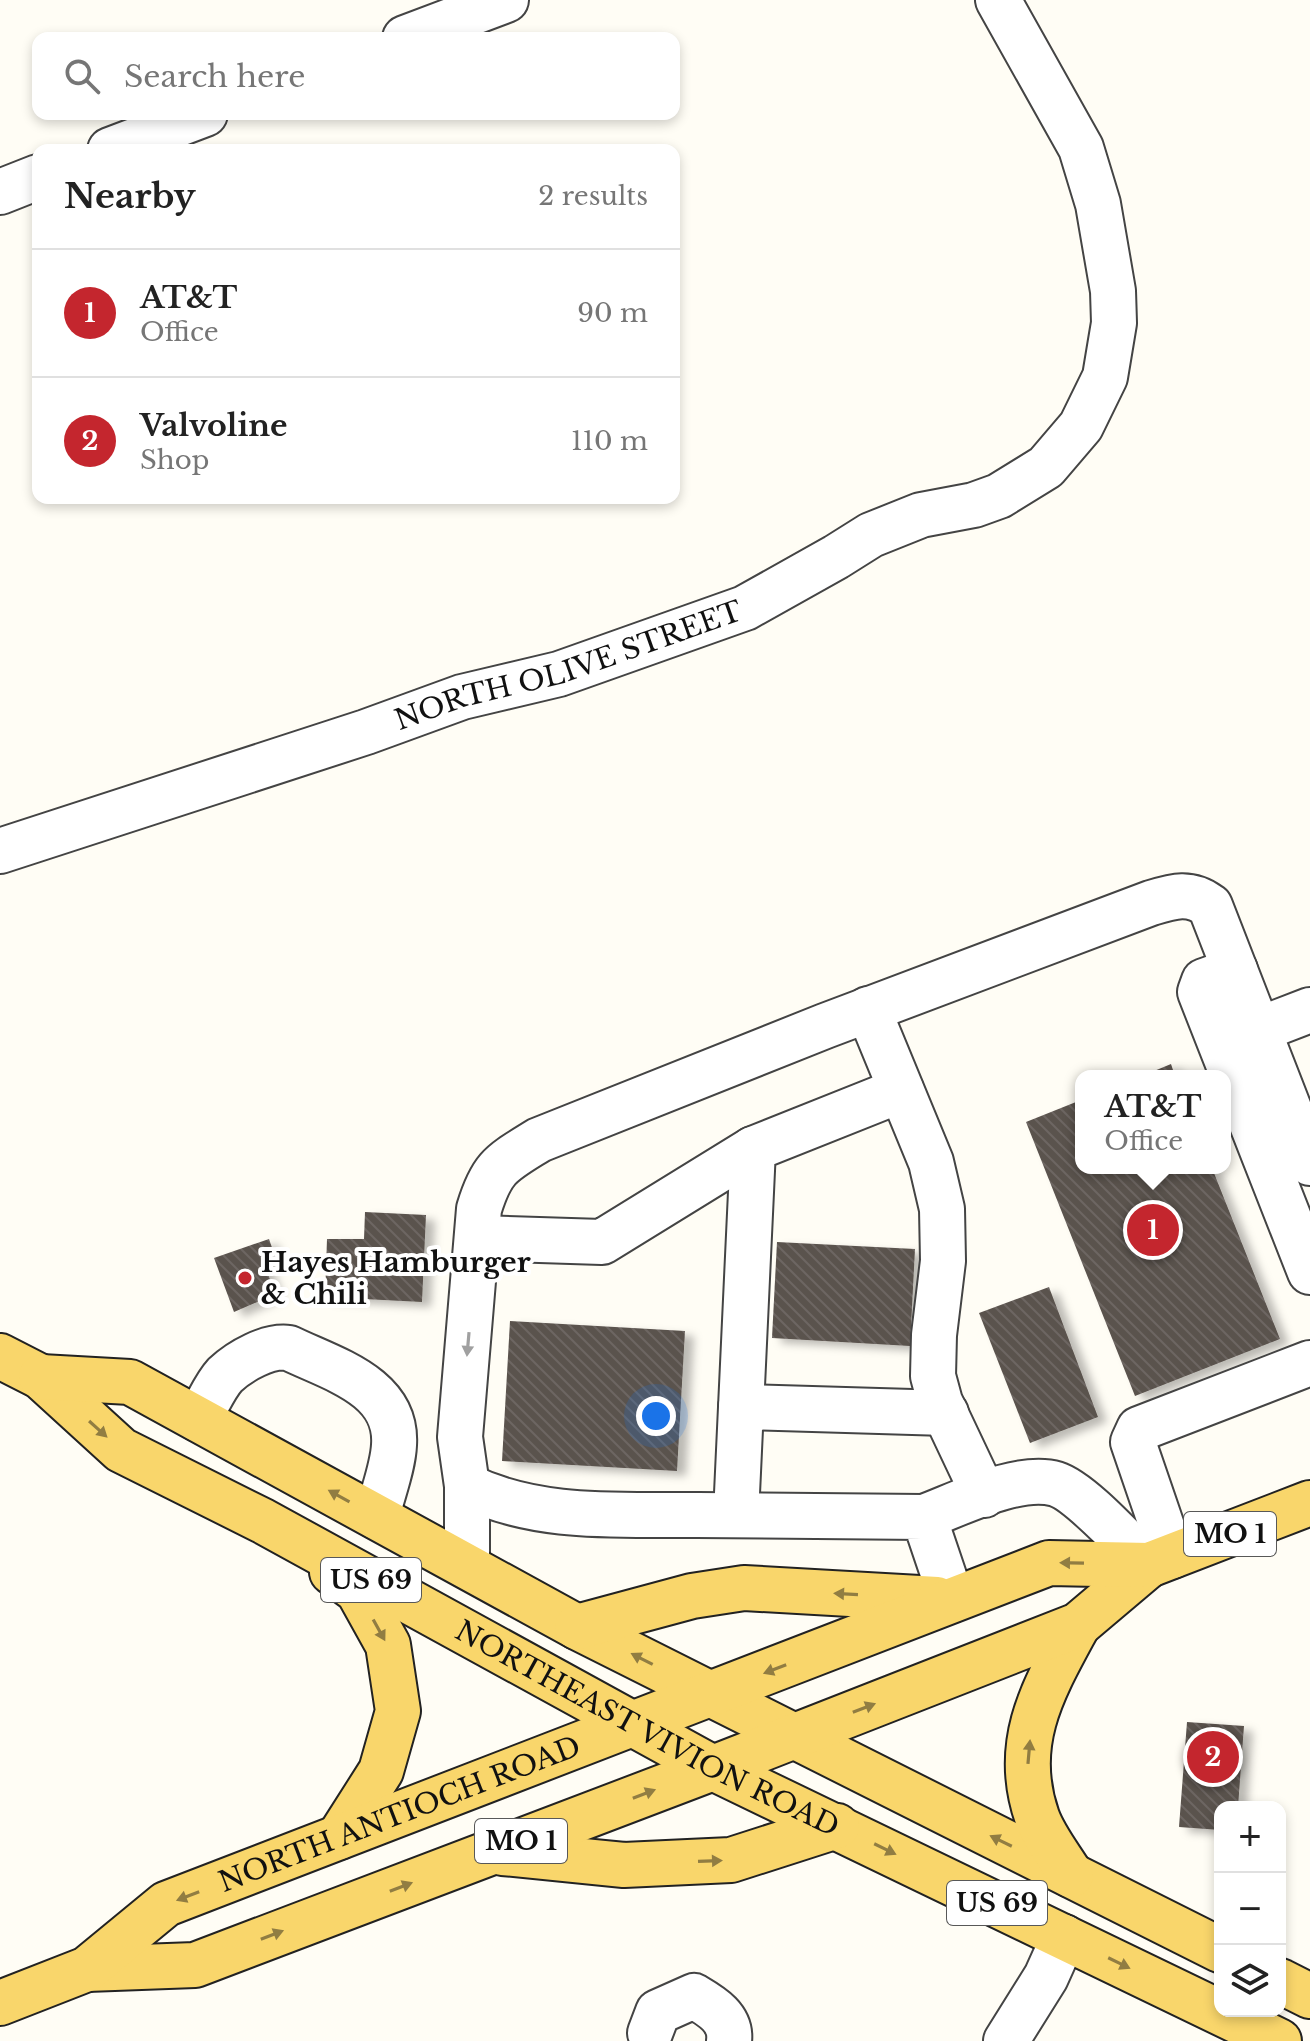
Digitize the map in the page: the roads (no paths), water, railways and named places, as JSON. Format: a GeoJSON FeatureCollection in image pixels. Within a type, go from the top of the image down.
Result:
{"type":"FeatureCollection","features":[{"type":"Feature","properties":{"kind":"main road","name":"NORTHEAST VIVION ROAD"},"geometry":{"type":"LineString","coordinates":[[0,1356],[41,1377],[121,1450],[263,1521],[713,1768],[1064,1937],[1234,2031],[1279,2041]]}},
{"type":"Feature","properties":{"kind":"main road","name":"NORTHEAST VIVION ROAD"},"geometry":{"type":"LineString","coordinates":[[41,1377],[130,1382],[577,1627],[1214,1947]]}},
{"type":"Feature","properties":{"kind":"main road","name":"MO 1"},"geometry":{"type":"LineString","coordinates":[[713,1768],[1078,1625],[1161,1560],[1310,1503]]}},
{"type":"Feature","properties":{"kind":"main road"},"geometry":{"type":"LineString","coordinates":[[263,1521],[358,1591],[388,1645],[398,1711],[381,1771],[339,1837]]}},
{"type":"Feature","properties":{"kind":"main road","name":"MO 1"},"geometry":{"type":"LineString","coordinates":[[952,1600],[1049,1563],[1161,1560]]}},
{"type":"Feature","properties":{"kind":"main road"},"geometry":{"type":"LineString","coordinates":[[577,1627],[692,1596],[744,1588],[952,1600]]}},
{"type":"Feature","properties":{"kind":"main road","name":"NORTH ANTIOCH ROAD"},"geometry":{"type":"LineString","coordinates":[[0,2003],[87,1969],[166,1904],[952,1600]]}},
{"type":"Feature","properties":{"kind":"main road"},"geometry":{"type":"LineString","coordinates":[[1071,1875],[1037,1818],[1027,1778],[1037,1703],[1078,1625]]}},
{"type":"Feature","properties":{"kind":"main road","name":"NORTH ANTIOCH ROAD"},"geometry":{"type":"LineString","coordinates":[[87,1969],[195,1965],[713,1768]]}},
{"type":"Feature","properties":{"kind":"main road"},"geometry":{"type":"LineString","coordinates":[[492,1852],[624,1865],[731,1860],[837,1826]]}},
{"type":"Feature","properties":{"kind":"main road"},"geometry":{"type":"LineString","coordinates":[[1286,1984],[1310,1996]]}},
{"type":"Feature","properties":{"kind":"street"},"geometry":{"type":"LineString","coordinates":[[421,32],[506,0]]}},
{"type":"Feature","properties":{"kind":"street","name":"NORTH OLIVE STREET"},"geometry":{"type":"LineString","coordinates":[[0,851],[366,732],[462,697],[559,674],[745,608],[871,535],[921,515],[974,505],[1023,483],[1046,467],[1065,448],[1093,407],[1105,377],[1114,323],[1113,291],[1098,204],[1081,148],[998,0]]}},
{"type":"Feature","properties":{"kind":"street"},"geometry":{"type":"LineString","coordinates":[[126,144],[189,120]]}},
{"type":"Feature","properties":{"kind":"street"},"geometry":{"type":"LineString","coordinates":[[0,192],[32,179]]}},
{"type":"Feature","properties":{"kind":"street"},"geometry":{"type":"LineString","coordinates":[[467,1566],[467,1486],[460,1437],[479,1209],[487,1183],[505,1161],[539,1140],[868,1009],[1178,895],[1196,896],[1210,906],[1310,1163]]}},
{"type":"Feature","properties":{"kind":"street"},"geometry":{"type":"LineString","coordinates":[[1231,1070],[1200,992],[1204,981],[1235,970]]}},
{"type":"Feature","properties":{"kind":"street"},"geometry":{"type":"LineString","coordinates":[[868,1009],[931,1162],[942,1209],[943,1261],[934,1335],[933,1376],[946,1413],[984,1495]]}},
{"type":"Feature","properties":{"kind":"street"},"geometry":{"type":"LineString","coordinates":[[1258,1030],[1310,1010]]}},
{"type":"Feature","properties":{"kind":"street"},"geometry":{"type":"LineString","coordinates":[[1231,1071],[1310,1272]]}},
{"type":"Feature","properties":{"kind":"street"},"geometry":{"type":"LineString","coordinates":[[478,1238],[602,1242],[753,1149],[901,1090]]}},
{"type":"Feature","properties":{"kind":"street"},"geometry":{"type":"LineString","coordinates":[[736,1515],[753,1149]]}},
{"type":"Feature","properties":{"kind":"street"},"geometry":{"type":"LineString","coordinates":[[198,1419],[224,1376],[244,1361],[280,1347],[289,1348],[371,1388],[387,1410],[394,1437],[377,1517]]}},
{"type":"Feature","properties":{"kind":"street"},"geometry":{"type":"LineString","coordinates":[[1161,1560],[1133,1442],[1139,1429],[1310,1363]]}},
{"type":"Feature","properties":{"kind":"street"},"geometry":{"type":"LineString","coordinates":[[741,1407],[946,1413]]}},
{"type":"Feature","properties":{"kind":"street"},"geometry":{"type":"LineString","coordinates":[[467,1486],[491,1498],[523,1506],[584,1513],[924,1517],[1016,1484],[1056,1484],[1161,1560]]}},
{"type":"Feature","properties":{"kind":"street"},"geometry":{"type":"LineString","coordinates":[[924,1517],[952,1600]]}},
{"type":"Feature","properties":{"kind":"street"},"geometry":{"type":"LineString","coordinates":[[1006,2041],[1046,1977],[1064,1937]]}},
{"type":"Feature","properties":{"kind":"street"},"geometry":{"type":"LineString","coordinates":[[650,2033],[658,2012],[694,1996],[719,2011],[730,2034],[729,2041]]}},
{"type":"Feature","properties":{"kind":"place","name":"AT&T"},"geometry":{"type":"Point","coordinates":[1153,1230]}},
{"type":"Feature","properties":{"kind":"place","name":"Hayes Hamburger & Chili"},"geometry":{"type":"Point","coordinates":[245,1278]}},
{"type":"Feature","properties":{"kind":"place","name":"Valvoline"},"geometry":{"type":"Point","coordinates":[1213,1757]}}]}
